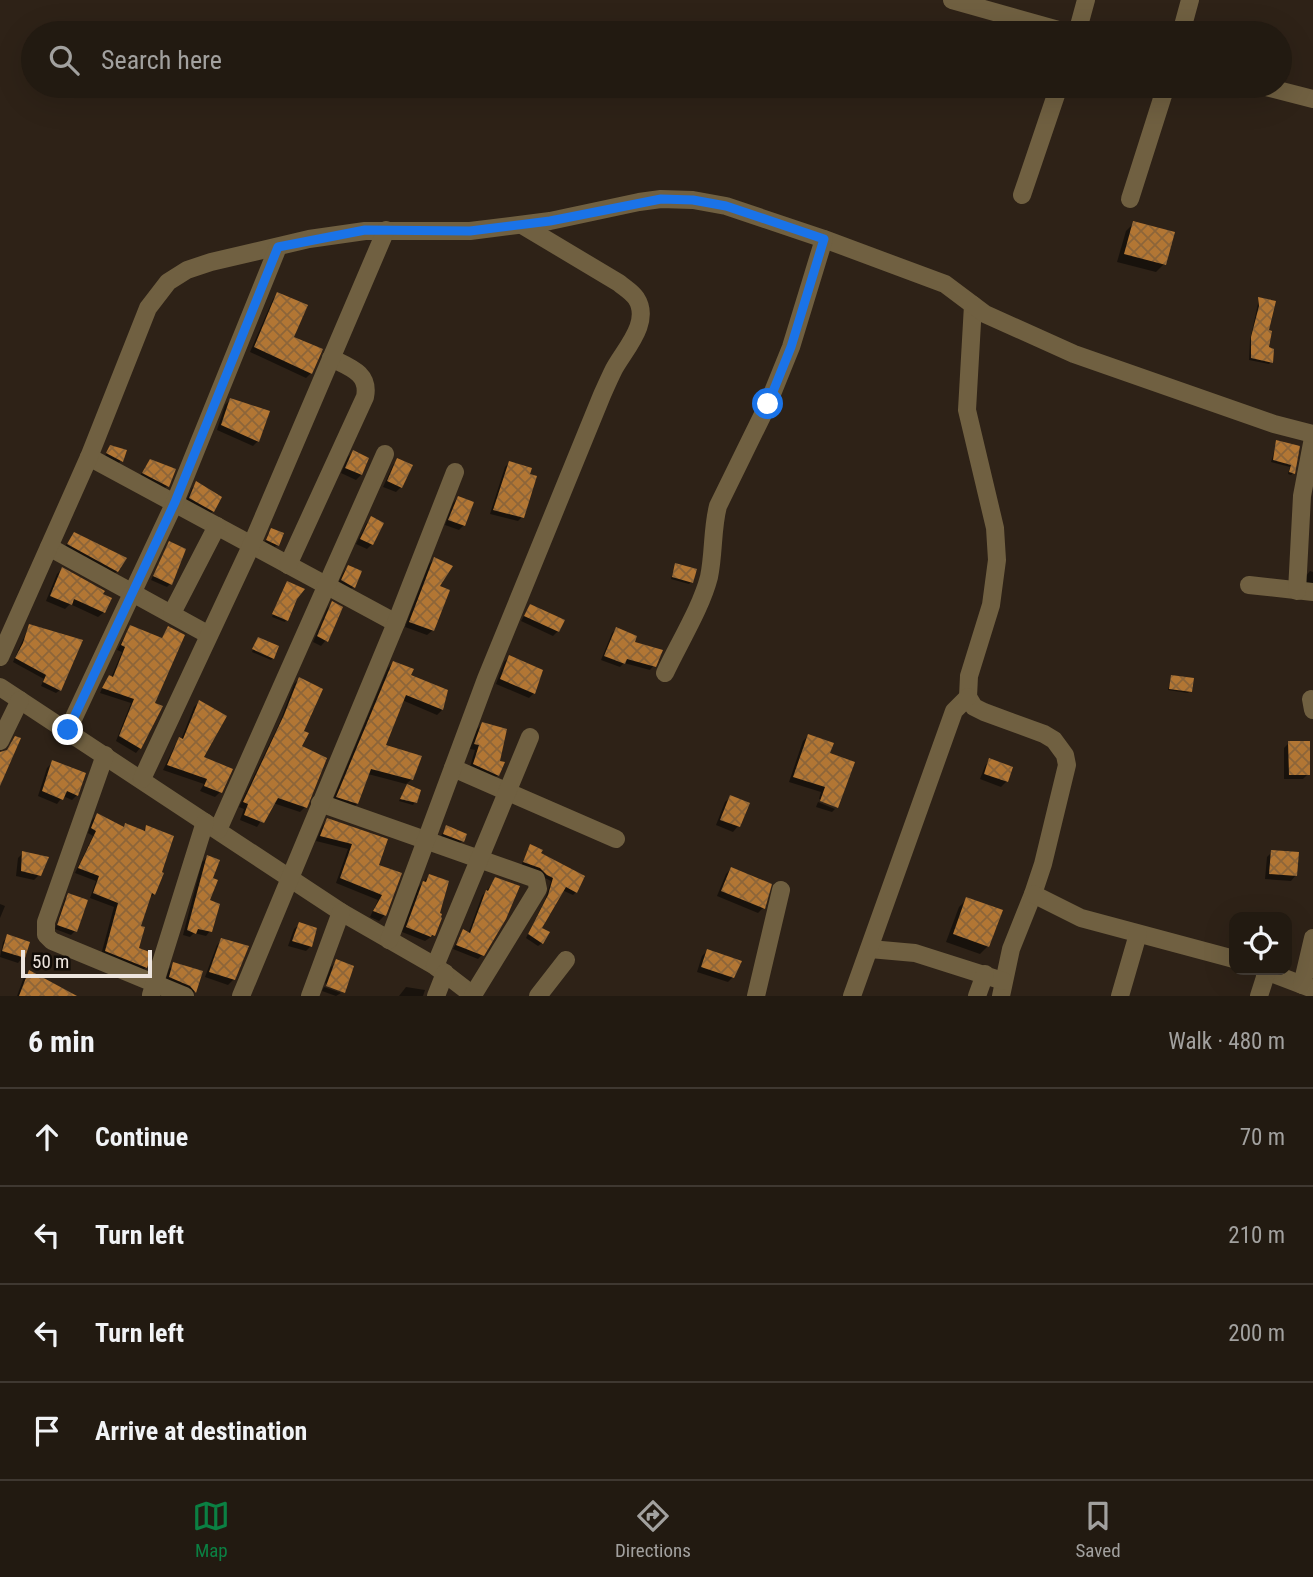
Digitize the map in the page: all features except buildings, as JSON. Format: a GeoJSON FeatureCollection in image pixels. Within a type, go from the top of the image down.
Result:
{"type":"FeatureCollection","features":[{"type":"Feature","properties":{"kind":"street"},"geometry":{"type":"LineString","coordinates":[[952,0],[976,3],[1032,21]]}},
{"type":"Feature","properties":{"kind":"street"},"geometry":{"type":"LineString","coordinates":[[1080,21],[1086,0]]}},
{"type":"Feature","properties":{"kind":"street"},"geometry":{"type":"LineString","coordinates":[[1184,21],[1190,0]]}},
{"type":"Feature","properties":{"kind":"street"},"geometry":{"type":"LineString","coordinates":[[1292,94],[1313,99]]}},
{"type":"Feature","properties":{"kind":"street"},"geometry":{"type":"LineString","coordinates":[[1022,195],[1055,98]]}},
{"type":"Feature","properties":{"kind":"street"},"geometry":{"type":"LineString","coordinates":[[1130,199],[1162,98]]}},
{"type":"Feature","properties":{"kind":"street"},"geometry":{"type":"LineString","coordinates":[[0,657],[89,457],[149,308],[163,288],[187,270],[278,247],[365,230],[470,231],[550,221],[661,199],[693,200],[726,206],[824,239],[946,284],[985,314],[1074,354],[1313,436],[1305,592],[1248,585]]}},
{"type":"Feature","properties":{"kind":"street"},"geometry":{"type":"LineString","coordinates":[[389,940],[486,679],[602,394],[615,367],[637,333],[640,308],[637,299],[620,283],[522,225]]}},
{"type":"Feature","properties":{"kind":"street"},"geometry":{"type":"LineString","coordinates":[[142,779],[251,546],[386,230]]}},
{"type":"Feature","properties":{"kind":"street"},"geometry":{"type":"LineString","coordinates":[[665,673],[705,588],[712,561],[718,506],[782,370],[824,239]]}},
{"type":"Feature","properties":{"kind":"street"},"geometry":{"type":"LineString","coordinates":[[68,730],[175,502],[278,247]]}},
{"type":"Feature","properties":{"kind":"street"},"geometry":{"type":"LineString","coordinates":[[870,949],[915,953],[985,974],[1002,988],[1011,949],[1034,894],[1066,775],[1065,755],[1060,746],[1045,734],[984,712],[974,707],[968,697],[969,676],[991,605],[997,560],[995,527],[967,410],[973,305]]}},
{"type":"Feature","properties":{"kind":"street"},"geometry":{"type":"LineString","coordinates":[[288,565],[367,388],[366,381],[356,371],[331,358]]}},
{"type":"Feature","properties":{"kind":"street"},"geometry":{"type":"LineString","coordinates":[[152,990],[212,826],[328,586],[385,454]]}},
{"type":"Feature","properties":{"kind":"street"},"geometry":{"type":"LineString","coordinates":[[89,457],[396,622]]}},
{"type":"Feature","properties":{"kind":"street"},"geometry":{"type":"LineString","coordinates":[[241,996],[455,472]]}},
{"type":"Feature","properties":{"kind":"street"},"geometry":{"type":"LineString","coordinates":[[172,613],[217,526]]}},
{"type":"Feature","properties":{"kind":"street"},"geometry":{"type":"LineString","coordinates":[[49,547],[209,635]]}},
{"type":"Feature","properties":{"kind":"street"},"geometry":{"type":"LineString","coordinates":[[0,687],[341,912],[440,969],[474,995],[538,889],[538,884],[532,877],[320,803]]}},
{"type":"Feature","properties":{"kind":"street"},"geometry":{"type":"LineString","coordinates":[[852,996],[954,711],[968,697]]}},
{"type":"Feature","properties":{"kind":"street"},"geometry":{"type":"LineString","coordinates":[[0,741],[20,700]]}},
{"type":"Feature","properties":{"kind":"street"},"geometry":{"type":"LineString","coordinates":[[436,996],[440,969],[480,859],[530,737]]}},
{"type":"Feature","properties":{"kind":"street"},"geometry":{"type":"LineString","coordinates":[[105,755],[46,922],[46,935],[52,941],[152,990],[185,996]]}},
{"type":"Feature","properties":{"kind":"street"},"geometry":{"type":"LineString","coordinates":[[453,768],[615,839]]}},
{"type":"Feature","properties":{"kind":"street"},"geometry":{"type":"LineString","coordinates":[[755,996],[781,890]]}},
{"type":"Feature","properties":{"kind":"street"},"geometry":{"type":"LineString","coordinates":[[1034,894],[1081,918],[1229,958]]}},
{"type":"Feature","properties":{"kind":"street"},"geometry":{"type":"LineString","coordinates":[[310,996],[341,912]]}},
{"type":"Feature","properties":{"kind":"street"},"geometry":{"type":"LineString","coordinates":[[1120,996],[1138,934]]}},
{"type":"Feature","properties":{"kind":"street"},"geometry":{"type":"LineString","coordinates":[[1278,975],[1308,987],[1313,938]]}},
{"type":"Feature","properties":{"kind":"street"},"geometry":{"type":"LineString","coordinates":[[538,996],[566,960]]}},
{"type":"Feature","properties":{"kind":"street"},"geometry":{"type":"LineString","coordinates":[[977,996],[985,974]]}},
{"type":"Feature","properties":{"kind":"street"},"geometry":{"type":"LineString","coordinates":[[1258,996],[1264,975]]}},
{"type":"Feature","properties":{"kind":"route"},"geometry":{"type":"LineString","coordinates":[[68,730],[175,502],[278,247],[365,230],[470,231],[550,221],[661,199],[693,200],[726,206],[824,239],[791,347],[768,404]]}}]}
